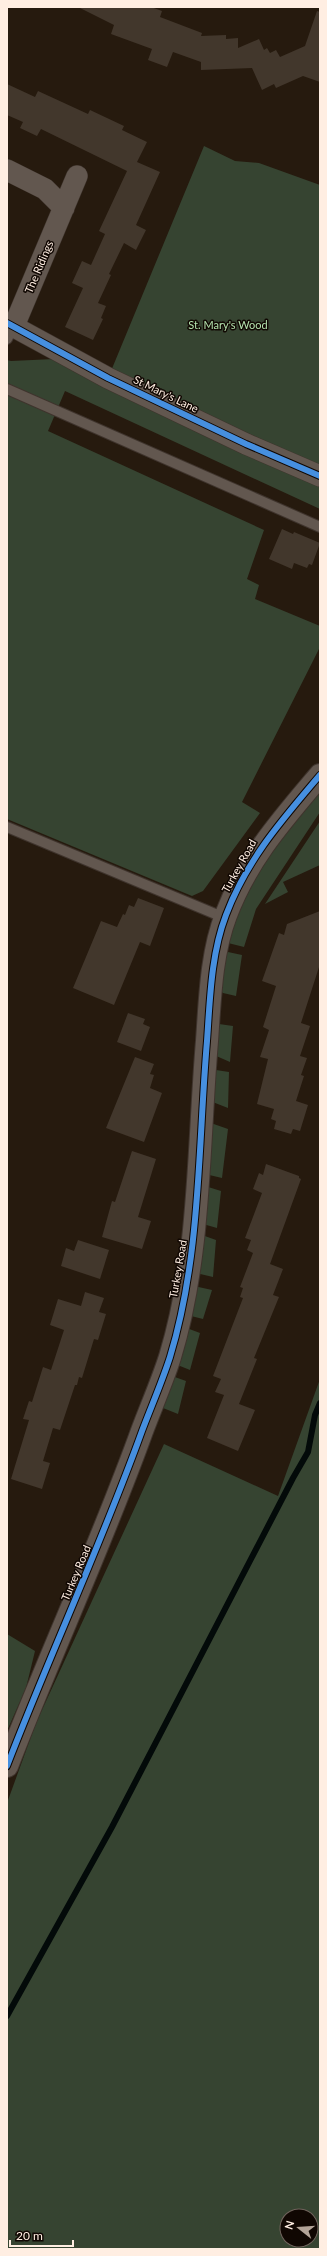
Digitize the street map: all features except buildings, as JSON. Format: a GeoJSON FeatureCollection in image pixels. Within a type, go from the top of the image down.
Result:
{"type":"FeatureCollection","features":[{"type":"Feature","properties":{"kind":"street"},"geometry":{"type":"LineString","coordinates":[[7,170],[45,188],[64,208]]}},
{"type":"Feature","properties":{"kind":"street","name":"The Ridings"},"geometry":{"type":"LineString","coordinates":[[9,329],[77,176]]}},
{"type":"Feature","properties":{"kind":"street","name":"St Mary's Lane"},"geometry":{"type":"LineString","coordinates":[[9,329],[246,444],[320,476]]}},
{"type":"Feature","properties":{"kind":"street","name":"Turkey Road"},"geometry":{"type":"LineString","coordinates":[[7,1766],[118,1497],[170,1356],[185,1291],[196,1223],[201,1112],[212,977],[225,918],[240,882],[267,837],[320,775]]}},
{"type":"Feature","properties":{"kind":"lane"},"geometry":{"type":"LineString","coordinates":[[7,389],[320,527]]}},
{"type":"Feature","properties":{"kind":"lane"},"geometry":{"type":"LineString","coordinates":[[7,827],[225,918]]}},
{"type":"Feature","properties":{"kind":"green space","name":"St. Mary's Wood"},"geometry":{"type":"Polygon","coordinates":[[[204,146],[235,161],[259,163],[320,185],[320,466],[111,371],[204,146]]]}},
{"type":"Feature","properties":{"kind":"green space"},"geometry":{"type":"Polygon","coordinates":[[[54,359],[242,453],[320,487],[320,509],[65,391],[48,431],[264,530],[247,579],[259,585],[255,599],[320,626],[320,647],[242,802],[260,813],[203,891],[192,896],[7,819],[7,360],[54,359]]]}},
{"type":"Feature","properties":{"kind":"green space"},"geometry":{"type":"Polygon","coordinates":[[[320,788],[320,812],[256,909],[244,947],[228,943],[240,902],[275,841],[320,788]]]}},
{"type":"Feature","properties":{"kind":"green space"},"geometry":{"type":"Polygon","coordinates":[[[320,821],[320,865],[283,882],[288,892],[265,904],[320,821]]]}},
{"type":"Feature","properties":{"kind":"green space"},"geometry":{"type":"Polygon","coordinates":[[[228,952],[242,955],[236,996],[223,993],[220,990],[224,954],[228,952]]]}},
{"type":"Feature","properties":{"kind":"green space"},"geometry":{"type":"Polygon","coordinates":[[[219,1024],[233,1026],[230,1062],[214,1055],[217,1026],[219,1024]]]}},
{"type":"Feature","properties":{"kind":"green space"},"geometry":{"type":"Polygon","coordinates":[[[216,1070],[229,1072],[228,1108],[210,1101],[212,1072],[216,1070]]]}},
{"type":"Feature","properties":{"kind":"green space"},"geometry":{"type":"Polygon","coordinates":[[[208,1122],[228,1129],[222,1178],[205,1174],[208,1122]]]}},
{"type":"Feature","properties":{"kind":"green space"},"geometry":{"type":"Polygon","coordinates":[[[205,1186],[221,1191],[217,1228],[203,1224],[205,1186]]]}},
{"type":"Feature","properties":{"kind":"green space"},"geometry":{"type":"Polygon","coordinates":[[[202,1235],[216,1240],[213,1277],[196,1273],[202,1235]]]}},
{"type":"Feature","properties":{"kind":"green space"},"geometry":{"type":"Polygon","coordinates":[[[194,1286],[212,1290],[203,1319],[187,1315],[194,1286]]]}},
{"type":"Feature","properties":{"kind":"green space"},"geometry":{"type":"Polygon","coordinates":[[[184,1327],[200,1333],[190,1370],[175,1364],[184,1327]]]}},
{"type":"Feature","properties":{"kind":"green space"},"geometry":{"type":"Polygon","coordinates":[[[172,1376],[186,1381],[178,1414],[163,1408],[172,1376]]]}},
{"type":"Feature","properties":{"kind":"green space"},"geometry":{"type":"Polygon","coordinates":[[[320,1379],[320,2249],[7,2249],[7,1803],[36,1723],[164,1444],[278,1496],[320,1379]]]}},
{"type":"Feature","properties":{"kind":"green space"},"geometry":{"type":"Polygon","coordinates":[[[7,1634],[35,1651],[26,1688],[7,1731],[7,1634]]]}},
{"type":"Feature","properties":{"kind":"waterway"},"geometry":{"type":"LineString","coordinates":[[7,2016],[112,1827],[293,1478],[308,1452],[315,1415],[320,1403]]}},
{"type":"Feature","properties":{"kind":"cycle path"},"geometry":{"type":"LineString","coordinates":[[7,323],[108,378],[246,444],[320,476]]}},
{"type":"Feature","properties":{"kind":"cycle path"},"geometry":{"type":"LineString","coordinates":[[7,1766],[126,1474],[167,1366],[180,1318],[188,1279],[193,1240],[200,1160],[210,993],[214,961],[221,930],[235,895],[255,858],[279,824],[320,775]]}}]}
